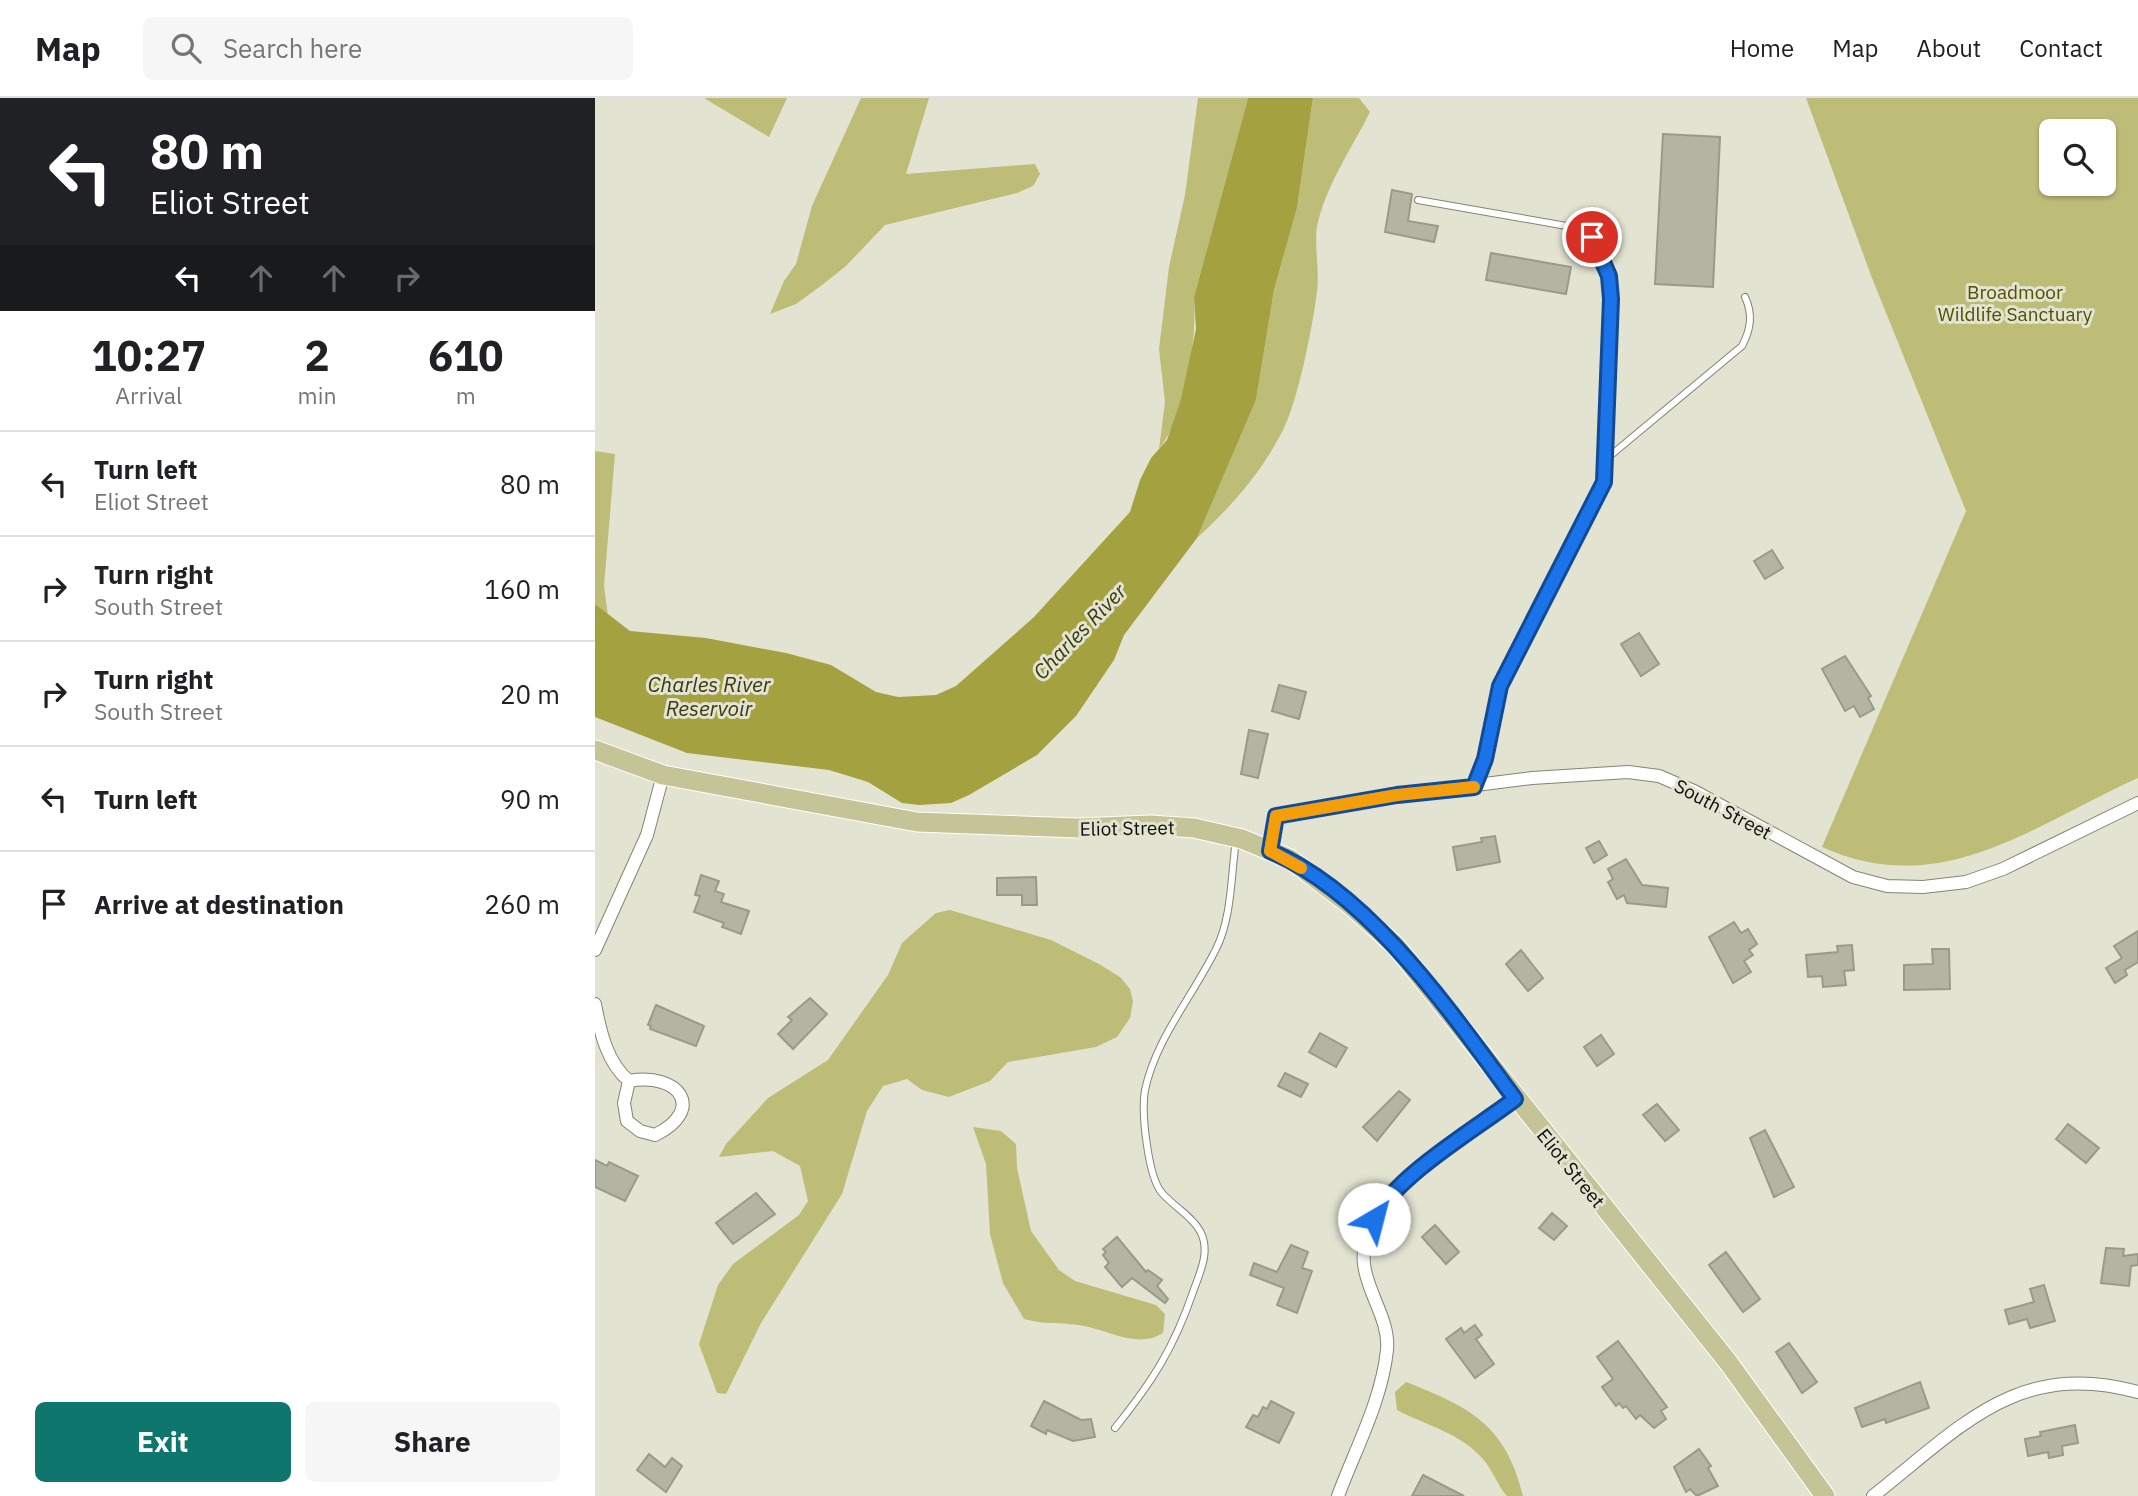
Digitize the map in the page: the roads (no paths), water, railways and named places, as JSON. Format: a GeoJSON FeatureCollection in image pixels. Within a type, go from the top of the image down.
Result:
{"type":"FeatureCollection","features":[{"type":"Feature","properties":{"kind":"main road","name":"Eliot Street"},"geometry":{"type":"LineString","coordinates":[[595,750],[663,775],[917,822],[1078,828],[1150,825],[1193,828],[1237,838],[1290,859],[1350,905],[1395,945],[1515,1099],[1728,1362],[1825,1496]]}},
{"type":"Feature","properties":{"kind":"street","name":"South Street"},"geometry":{"type":"LineString","coordinates":[[1270,851],[1276,816],[1397,795],[1594,772],[1659,776],[1853,877],[1887,886],[1923,887],[1966,883],[2003,869],[2138,803]]}},
{"type":"Feature","properties":{"kind":"street"},"geometry":{"type":"LineString","coordinates":[[595,950],[647,835],[663,775]]}},
{"type":"Feature","properties":{"kind":"street"},"geometry":{"type":"LineString","coordinates":[[595,1004],[600,1033],[618,1073],[629,1081],[646,1078],[662,1080],[675,1086],[681,1098],[680,1116],[669,1128],[655,1135],[640,1131],[627,1121],[624,1103],[629,1081]]}},
{"type":"Feature","properties":{"kind":"street"},"geometry":{"type":"LineString","coordinates":[[1338,1496],[1377,1392],[1387,1349],[1386,1335],[1363,1262],[1367,1233],[1381,1206],[1403,1183],[1515,1099]]}},
{"type":"Feature","properties":{"kind":"street"},"geometry":{"type":"LineString","coordinates":[[1873,1496],[1982,1412],[2015,1394],[2043,1385],[2073,1381],[2110,1384],[2138,1392]]}},
{"type":"Feature","properties":{"kind":"lane"},"geometry":{"type":"LineString","coordinates":[[1418,200],[1578,228],[1592,237],[1609,276],[1611,299],[1604,482],[1500,686],[1485,759],[1474,787]]}},
{"type":"Feature","properties":{"kind":"lane"},"geometry":{"type":"LineString","coordinates":[[1605,460],[1742,346],[1748,335],[1751,310],[1745,297]]}},
{"type":"Feature","properties":{"kind":"lane"},"geometry":{"type":"LineString","coordinates":[[1115,1428],[1147,1389],[1177,1339],[1204,1261],[1205,1244],[1199,1229],[1160,1191],[1153,1174],[1145,1125],[1145,1094],[1162,1042],[1218,946],[1237,838]]}},
{"type":"Feature","properties":{"kind":"water","name":"Charles River Reservoir"},"geometry":{"type":"Polygon","coordinates":[[[1248,98],[1313,98],[1297,208],[1274,290],[1256,400],[1197,538],[1124,635],[1114,660],[1076,716],[1037,755],[951,803],[919,805],[902,803],[868,782],[829,770],[687,753],[595,717],[595,604],[630,631],[706,638],[786,653],[831,665],[876,692],[898,697],[936,695],[956,686],[1034,617],[1130,512],[1140,480],[1151,458],[1167,440],[1181,399],[1196,329],[1194,297],[1248,98]]]}},
{"type":"Feature","properties":{"kind":"park label","name":"Broadmoor Wildlife Sanctuary"},"geometry":{"type":"Point","coordinates":[2015,303]}},
{"type":"Feature","properties":{"kind":"water label","name":"Charles River"},"geometry":{"type":"Point","coordinates":[1080,632]}}]}
